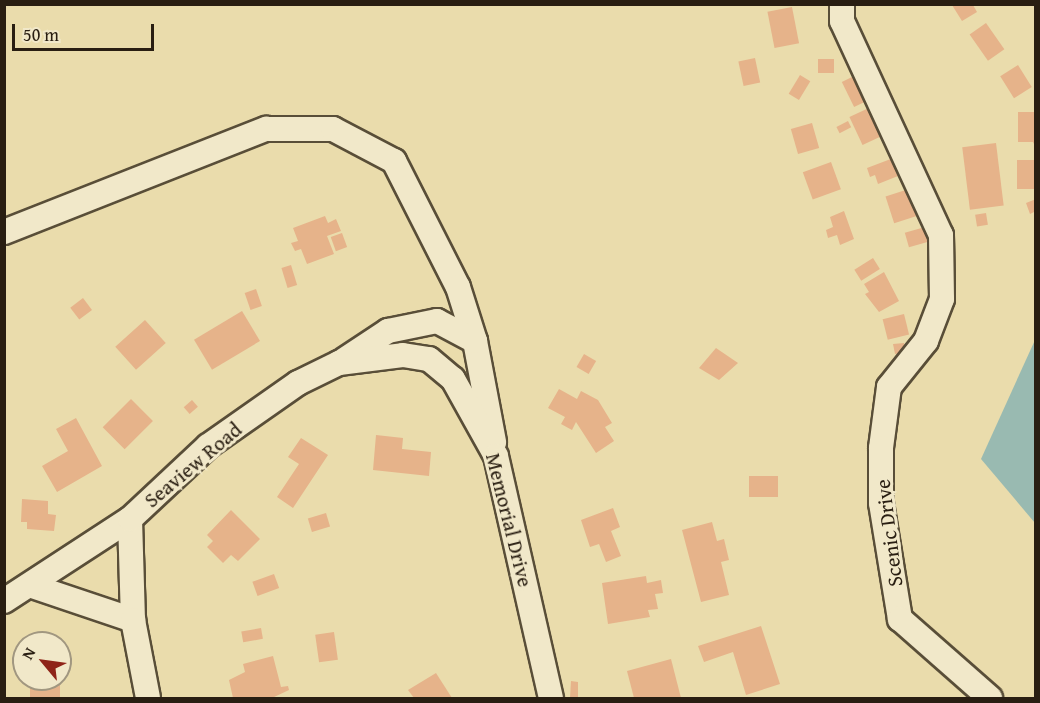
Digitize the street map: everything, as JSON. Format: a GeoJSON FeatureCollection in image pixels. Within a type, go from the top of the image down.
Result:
{"type":"FeatureCollection","features":[{"type":"Feature","properties":{"kind":"street","name":"Scenic Drive"},"geometry":{"type":"LineString","coordinates":[[842,4],[842,21],[941,235],[942,299],[926,341],[889,387],[881,448],[881,503],[900,619],[990,699]]}},
{"type":"Feature","properties":{"kind":"street"},"geometry":{"type":"LineString","coordinates":[[4,232],[266,129],[333,129],[394,161],[458,287],[476,341],[496,456]]}},
{"type":"Feature","properties":{"kind":"street"},"geometry":{"type":"LineString","coordinates":[[445,325],[458,287]]}},
{"type":"Feature","properties":{"kind":"street"},"geometry":{"type":"LineString","coordinates":[[339,363],[388,331],[445,325],[476,341]]}},
{"type":"Feature","properties":{"kind":"street","name":"Seaview Road"},"geometry":{"type":"LineString","coordinates":[[4,601],[32,586],[129,519],[208,446],[298,383],[339,363],[422,358],[437,350],[445,325]]}},
{"type":"Feature","properties":{"kind":"street","name":"Memorial Drive"},"geometry":{"type":"LineString","coordinates":[[422,358],[453,379],[496,456],[551,699]]}},
{"type":"Feature","properties":{"kind":"street"},"geometry":{"type":"LineString","coordinates":[[129,519],[133,620],[148,699]]}},
{"type":"Feature","properties":{"kind":"street"},"geometry":{"type":"LineString","coordinates":[[32,586],[133,620]]}},
{"type":"Feature","properties":{"kind":"water"},"geometry":{"type":"Polygon","coordinates":[[[1035,340],[1035,523],[981,459],[1035,340]]]}},
{"type":"Feature","properties":{"kind":"building"},"geometry":{"type":"Polygon","coordinates":[[[952,5],[973,5],[977,12],[962,21],[952,5]]]}},
{"type":"Feature","properties":{"kind":"building"},"geometry":{"type":"Polygon","coordinates":[[[792,7],[799,43],[775,48],[767,12],[792,7]]]}},
{"type":"Feature","properties":{"kind":"building"},"geometry":{"type":"Polygon","coordinates":[[[986,23],[1004,49],[988,61],[970,34],[986,23]]]}},
{"type":"Feature","properties":{"kind":"building"},"geometry":{"type":"Polygon","coordinates":[[[755,58],[760,82],[744,86],[738,62],[755,58]]]}},
{"type":"Feature","properties":{"kind":"building"},"geometry":{"type":"Polygon","coordinates":[[[818,59],[834,59],[834,73],[818,73],[818,59]]]}},
{"type":"Feature","properties":{"kind":"building"},"geometry":{"type":"Polygon","coordinates":[[[1018,65],[1032,87],[1014,98],[1000,76],[1018,65]]]}},
{"type":"Feature","properties":{"kind":"building"},"geometry":{"type":"Polygon","coordinates":[[[858,74],[870,99],[854,107],[842,82],[858,74]]]}},
{"type":"Feature","properties":{"kind":"building"},"geometry":{"type":"Polygon","coordinates":[[[800,75],[810,81],[799,100],[789,94],[800,75]]]}},
{"type":"Feature","properties":{"kind":"building"},"geometry":{"type":"Polygon","coordinates":[[[873,106],[886,134],[863,145],[849,117],[873,106]]]}},
{"type":"Feature","properties":{"kind":"building"},"geometry":{"type":"Polygon","coordinates":[[[1018,112],[1036,112],[1036,148],[1033,142],[1018,142],[1018,112]]]}},
{"type":"Feature","properties":{"kind":"building"},"geometry":{"type":"Polygon","coordinates":[[[848,121],[851,127],[840,133],[836,127],[848,121]]]}},
{"type":"Feature","properties":{"kind":"building"},"geometry":{"type":"Polygon","coordinates":[[[812,123],[819,148],[798,154],[791,129],[812,123]]]}},
{"type":"Feature","properties":{"kind":"building"},"geometry":{"type":"Polygon","coordinates":[[[996,143],[1004,206],[970,210],[962,147],[996,143]]]}},
{"type":"Feature","properties":{"kind":"building"},"geometry":{"type":"Polygon","coordinates":[[[896,157],[903,174],[878,184],[875,175],[870,177],[867,168],[896,157]]]}},
{"type":"Feature","properties":{"kind":"building"},"geometry":{"type":"Polygon","coordinates":[[[1017,160],[1036,160],[1036,189],[1017,189],[1017,160]]]}},
{"type":"Feature","properties":{"kind":"building"},"geometry":{"type":"Polygon","coordinates":[[[831,162],[841,189],[813,200],[803,172],[831,162]]]}},
{"type":"Feature","properties":{"kind":"building"},"geometry":{"type":"Polygon","coordinates":[[[915,187],[924,214],[894,223],[886,197],[915,187]]]}},
{"type":"Feature","properties":{"kind":"building"},"geometry":{"type":"Polygon","coordinates":[[[1036,199],[1036,211],[1030,214],[1026,203],[1036,199]]]}},
{"type":"Feature","properties":{"kind":"building"},"geometry":{"type":"Polygon","coordinates":[[[844,211],[854,239],[840,245],[837,235],[828,238],[826,230],[833,227],[830,217],[844,211]]]}},
{"type":"Feature","properties":{"kind":"building"},"geometry":{"type":"Polygon","coordinates":[[[986,213],[988,225],[977,227],[975,215],[986,213]]]}},
{"type":"Feature","properties":{"kind":"building"},"geometry":{"type":"Polygon","coordinates":[[[325,216],[328,223],[336,219],[341,231],[327,236],[334,254],[307,264],[301,249],[295,251],[291,243],[298,241],[293,228],[325,216]]]}},
{"type":"Feature","properties":{"kind":"building"},"geometry":{"type":"Polygon","coordinates":[[[925,227],[929,241],[909,247],[905,233],[925,227]]]}},
{"type":"Feature","properties":{"kind":"building"},"geometry":{"type":"Polygon","coordinates":[[[342,233],[347,247],[336,251],[331,237],[342,233]]]}},
{"type":"Feature","properties":{"kind":"building"},"geometry":{"type":"Polygon","coordinates":[[[873,258],[880,269],[861,281],[854,270],[873,258]]]}},
{"type":"Feature","properties":{"kind":"building"},"geometry":{"type":"Polygon","coordinates":[[[291,265],[297,285],[288,288],[281,268],[291,265]]]}},
{"type":"Feature","properties":{"kind":"building"},"geometry":{"type":"Polygon","coordinates":[[[884,272],[899,301],[879,312],[865,294],[869,292],[864,284],[884,272]]]}},
{"type":"Feature","properties":{"kind":"building"},"geometry":{"type":"Polygon","coordinates":[[[256,289],[262,306],[251,310],[245,293],[256,289]]]}},
{"type":"Feature","properties":{"kind":"building"},"geometry":{"type":"Polygon","coordinates":[[[83,298],[92,310],[79,320],[70,308],[83,298]]]}},
{"type":"Feature","properties":{"kind":"building"},"geometry":{"type":"Polygon","coordinates":[[[242,311],[260,341],[212,370],[194,340],[242,311]]]}},
{"type":"Feature","properties":{"kind":"building"},"geometry":{"type":"Polygon","coordinates":[[[904,314],[909,334],[888,340],[883,319],[904,314]]]}},
{"type":"Feature","properties":{"kind":"building"},"geometry":{"type":"Polygon","coordinates":[[[145,320],[166,343],[136,370],[115,347],[145,320]]]}},
{"type":"Feature","properties":{"kind":"building"},"geometry":{"type":"Polygon","coordinates":[[[904,343],[905,352],[895,354],[893,344],[904,343]]]}},
{"type":"Feature","properties":{"kind":"building"},"geometry":{"type":"Polygon","coordinates":[[[716,348],[738,363],[719,380],[699,368],[716,348]]]}},
{"type":"Feature","properties":{"kind":"building"},"geometry":{"type":"Polygon","coordinates":[[[584,354],[596,361],[589,374],[576,367],[584,354]]]}},
{"type":"Feature","properties":{"kind":"building"},"geometry":{"type":"Polygon","coordinates":[[[559,389],[577,399],[581,391],[598,400],[612,423],[605,427],[614,441],[596,453],[576,422],[572,430],[561,424],[565,417],[548,408],[559,389]]]}},
{"type":"Feature","properties":{"kind":"building"},"geometry":{"type":"Polygon","coordinates":[[[131,399],[153,421],[125,449],[103,427],[131,399]]]}},
{"type":"Feature","properties":{"kind":"building"},"geometry":{"type":"Polygon","coordinates":[[[192,400],[198,407],[190,414],[184,407],[192,400]]]}},
{"type":"Feature","properties":{"kind":"building"},"geometry":{"type":"Polygon","coordinates":[[[76,418],[102,466],[57,492],[42,466],[68,451],[56,429],[76,418]]]}},
{"type":"Feature","properties":{"kind":"building"},"geometry":{"type":"Polygon","coordinates":[[[376,435],[403,438],[402,449],[431,452],[429,476],[373,470],[376,435]]]}},
{"type":"Feature","properties":{"kind":"building"},"geometry":{"type":"Polygon","coordinates":[[[301,438],[328,455],[293,508],[277,497],[299,464],[288,457],[301,438]]]}},
{"type":"Feature","properties":{"kind":"building"},"geometry":{"type":"Polygon","coordinates":[[[749,476],[778,476],[778,497],[749,497],[749,476]]]}},
{"type":"Feature","properties":{"kind":"building"},"geometry":{"type":"Polygon","coordinates":[[[22,499],[48,501],[48,514],[56,515],[54,531],[27,529],[27,522],[21,522],[22,499]]]}},
{"type":"Feature","properties":{"kind":"building"},"geometry":{"type":"Polygon","coordinates":[[[613,508],[620,527],[611,531],[621,556],[606,562],[599,544],[590,547],[581,520],[613,508]]]}},
{"type":"Feature","properties":{"kind":"building"},"geometry":{"type":"Polygon","coordinates":[[[231,510],[260,539],[238,561],[231,555],[223,563],[207,547],[213,541],[207,535],[231,510]]]}},
{"type":"Feature","properties":{"kind":"building"},"geometry":{"type":"Polygon","coordinates":[[[326,513],[330,526],[312,532],[308,519],[326,513]]]}},
{"type":"Feature","properties":{"kind":"building"},"geometry":{"type":"Polygon","coordinates":[[[712,522],[717,541],[724,539],[729,560],[721,562],[729,595],[701,602],[682,530],[712,522]]]}},
{"type":"Feature","properties":{"kind":"building"},"geometry":{"type":"Polygon","coordinates":[[[274,574],[279,588],[258,596],[252,582],[274,574]]]}},
{"type":"Feature","properties":{"kind":"building"},"geometry":{"type":"Polygon","coordinates":[[[646,576],[647,583],[661,580],[663,593],[655,594],[658,609],[648,610],[650,617],[608,624],[602,583],[646,576]]]}},
{"type":"Feature","properties":{"kind":"building"},"geometry":{"type":"Polygon","coordinates":[[[761,626],[780,684],[746,695],[733,652],[704,662],[698,646],[761,626]]]}},
{"type":"Feature","properties":{"kind":"building"},"geometry":{"type":"Polygon","coordinates":[[[261,628],[263,639],[243,642],[241,631],[261,628]]]}},
{"type":"Feature","properties":{"kind":"building"},"geometry":{"type":"Polygon","coordinates":[[[334,632],[338,660],[319,662],[315,635],[334,632]]]}},
{"type":"Feature","properties":{"kind":"building"},"geometry":{"type":"Polygon","coordinates":[[[273,656],[281,687],[288,686],[289,690],[272,698],[233,698],[229,680],[245,672],[243,664],[273,656]]]}},
{"type":"Feature","properties":{"kind":"building"},"geometry":{"type":"Polygon","coordinates":[[[671,659],[681,698],[634,698],[627,671],[671,659]]]}},
{"type":"Feature","properties":{"kind":"building"},"geometry":{"type":"Polygon","coordinates":[[[436,673],[452,698],[414,698],[408,690],[436,673]]]}},
{"type":"Feature","properties":{"kind":"building"},"geometry":{"type":"Polygon","coordinates":[[[571,681],[578,682],[578,698],[570,698],[571,681]]]}},
{"type":"Feature","properties":{"kind":"building"},"geometry":{"type":"Polygon","coordinates":[[[30,691],[60,691],[60,698],[30,698],[30,691]]]}}]}
